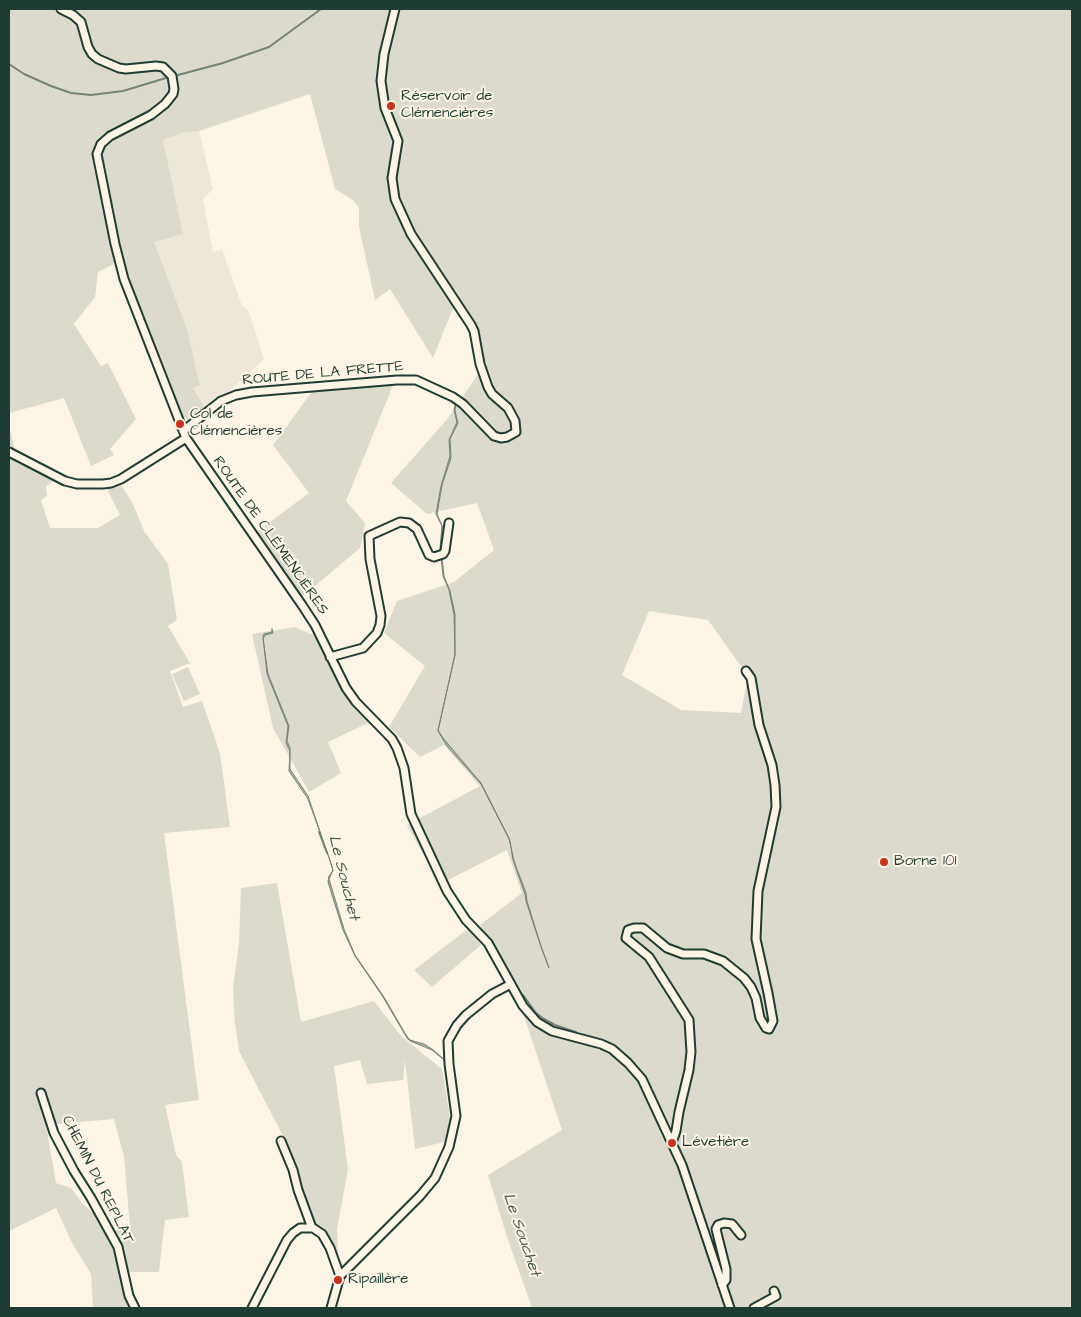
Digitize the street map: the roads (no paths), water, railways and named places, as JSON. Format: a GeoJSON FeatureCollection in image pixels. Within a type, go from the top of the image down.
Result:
{"type":"FeatureCollection","features":[{"type":"Feature","properties":{"kind":"street","name":"ROUTE DE CLÉMENCIÈRES"},"geometry":{"type":"LineString","coordinates":[[61,9],[73,15],[81,22],[88,47],[98,59],[111,65],[126,68],[163,67],[172,76],[173,94],[165,104],[151,115],[110,136],[98,148],[97,162],[124,279],[184,435],[302,604],[315,625],[340,679],[350,695],[385,730],[398,748],[407,779],[411,814],[418,832],[447,890],[466,920],[488,943],[523,1006],[537,1022],[552,1031],[601,1044],[612,1049],[628,1063],[646,1087],[687,1180],[730,1308]]}},
{"type":"Feature","properties":{"kind":"street","name":"ROUTE DE LA FRETTE"},"geometry":{"type":"LineString","coordinates":[[184,435],[221,401],[236,395],[252,392],[397,380],[416,380],[453,397],[463,404],[494,436],[507,437],[516,432],[512,414],[492,394],[488,387],[480,364],[474,331],[471,325],[410,234],[395,199],[392,178],[398,141],[385,108],[381,81],[384,54],[395,9]]}},
{"type":"Feature","properties":{"kind":"street"},"geometry":{"type":"LineString","coordinates":[[9,452],[71,483],[90,485],[112,483],[121,479],[184,435]]}},
{"type":"Feature","properties":{"kind":"street"},"geometry":{"type":"LineString","coordinates":[[330,657],[363,648],[378,633],[382,616],[370,559],[369,536],[400,522],[410,523],[417,529],[429,555],[434,557],[443,554],[445,551],[449,523]]}},
{"type":"Feature","properties":{"kind":"street"},"geometry":{"type":"LineString","coordinates":[[672,1143],[689,1070],[691,1052],[689,1020],[648,957],[626,938],[628,930],[643,928],[667,948],[683,954],[704,954],[723,961],[738,972],[751,987],[756,998],[760,1018],[766,1028],[769,1029],[773,1021],[756,939],[756,917],[758,891],[776,807],[776,785],[772,765],[759,725],[751,678],[746,671]]}},
{"type":"Feature","properties":{"kind":"street"},"geometry":{"type":"LineString","coordinates":[[331,1308],[340,1276],[420,1196],[435,1178],[449,1147],[456,1116],[448,1041],[457,1025],[466,1015],[492,994],[511,984]]}},
{"type":"Feature","properties":{"kind":"street","name":"CHEMIN DU REPLAT"},"geometry":{"type":"LineString","coordinates":[[41,1093],[54,1133],[74,1172],[91,1198],[118,1247],[129,1296],[135,1308]]}},
{"type":"Feature","properties":{"kind":"street"},"geometry":{"type":"LineString","coordinates":[[666,1132],[676,1131]]}},
{"type":"Feature","properties":{"kind":"street"},"geometry":{"type":"LineString","coordinates":[[281,1141],[293,1170],[312,1228]]}},
{"type":"Feature","properties":{"kind":"street"},"geometry":{"type":"LineString","coordinates":[[722,1285],[726,1280],[726,1269],[716,1229],[718,1225],[724,1223],[732,1224],[741,1235]]}},
{"type":"Feature","properties":{"kind":"street"},"geometry":{"type":"LineString","coordinates":[[252,1308],[292,1233],[300,1228],[312,1228],[322,1234],[326,1239],[340,1276]]}},
{"type":"Feature","properties":{"kind":"street"},"geometry":{"type":"LineString","coordinates":[[754,1308],[776,1296],[774,1291]]}},
{"type":"Feature","properties":{"kind":"waterway"},"geometry":{"type":"LineString","coordinates":[[178,75],[223,63],[269,47],[321,9]]}},
{"type":"Feature","properties":{"kind":"waterway"},"geometry":{"type":"LineString","coordinates":[[9,64],[24,74],[51,86],[71,93],[91,95],[123,91],[166,78]]}},
{"type":"Feature","properties":{"kind":"waterway","name":"Le Souchet"},"geometry":{"type":"LineString","coordinates":[[319,832],[327,853]]}},
{"type":"Feature","properties":{"kind":"waterway"},"geometry":{"type":"LineString","coordinates":[[523,995],[536,1013],[544,1019],[576,1032]]}},
{"type":"Feature","properties":{"kind":"place","name":"Réservoir de Clémencières"},"geometry":{"type":"Point","coordinates":[391,106]}},
{"type":"Feature","properties":{"kind":"place","name":"Col de Clémencières"},"geometry":{"type":"Point","coordinates":[180,424]}},
{"type":"Feature","properties":{"kind":"place","name":"Borne 101"},"geometry":{"type":"Point","coordinates":[884,862]}},
{"type":"Feature","properties":{"kind":"place","name":"Lévetière"},"geometry":{"type":"Point","coordinates":[672,1143]}},
{"type":"Feature","properties":{"kind":"place","name":"Ripaillère"},"geometry":{"type":"Point","coordinates":[338,1280]}}]}
